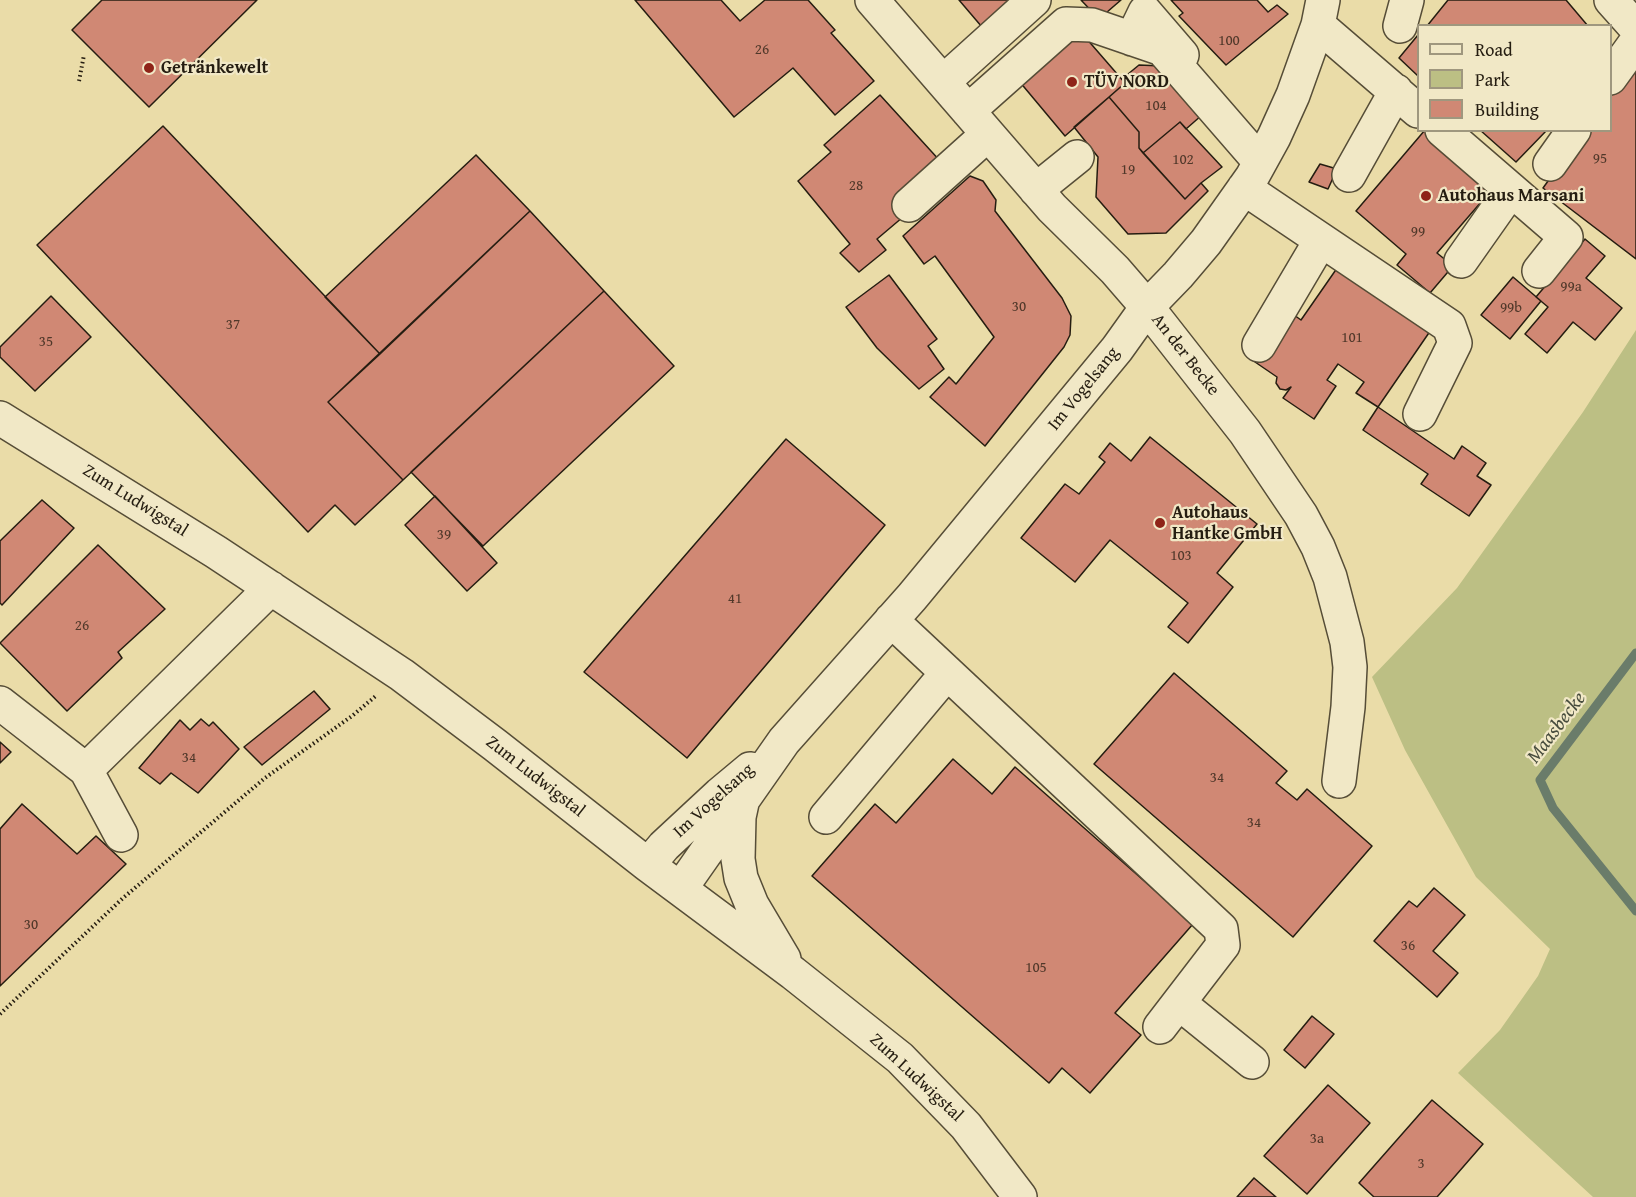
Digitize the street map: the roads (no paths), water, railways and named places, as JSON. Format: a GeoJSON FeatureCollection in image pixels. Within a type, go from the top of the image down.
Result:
{"type":"FeatureCollection","features":[{"type":"Feature","properties":{"kind":"street","name":"An der Becke"},"geometry":{"type":"LineString","coordinates":[[872,0],[1036,190],[1115,270],[1147,307],[1245,432],[1301,515],[1318,547],[1330,577],[1339,606],[1350,667],[1340,781]]}},
{"type":"Feature","properties":{"kind":"street"},"geometry":{"type":"LineString","coordinates":[[943,82],[1034,0]]}},
{"type":"Feature","properties":{"kind":"street"},"geometry":{"type":"LineString","coordinates":[[1611,0],[1636,28]]}},
{"type":"Feature","properties":{"kind":"street"},"geometry":{"type":"LineString","coordinates":[[909,205],[1066,24],[1092,25],[1132,39],[1144,12],[1257,167],[1321,240],[1449,326],[1455,343],[1420,414]]}},
{"type":"Feature","properties":{"kind":"street"},"geometry":{"type":"LineString","coordinates":[[1321,13],[1407,101],[1349,175]]}},
{"type":"Feature","properties":{"kind":"street","name":"Im Vogelsang"},"geometry":{"type":"LineString","coordinates":[[681,888],[784,741],[891,620],[1117,349],[1147,307],[1206,242],[1257,167],[1293,95],[1321,13]]}},
{"type":"Feature","properties":{"kind":"street"},"geometry":{"type":"LineString","coordinates":[[1612,77],[1636,42]]}},
{"type":"Feature","properties":{"kind":"street"},"geometry":{"type":"LineString","coordinates":[[1444,132],[1566,237],[1539,271]]}},
{"type":"Feature","properties":{"kind":"street"},"geometry":{"type":"LineString","coordinates":[[1550,164],[1573,132]]}},
{"type":"Feature","properties":{"kind":"street"},"geometry":{"type":"LineString","coordinates":[[1036,190],[1077,156]]}},
{"type":"Feature","properties":{"kind":"street"},"geometry":{"type":"LineString","coordinates":[[1461,261],[1511,190]]}},
{"type":"Feature","properties":{"kind":"street"},"geometry":{"type":"LineString","coordinates":[[1259,345],[1321,240]]}},
{"type":"Feature","properties":{"kind":"street","name":"Zum Ludwigstal"},"geometry":{"type":"LineString","coordinates":[[0,418],[271,588],[402,675],[495,745],[648,865],[793,973],[900,1058],[966,1126],[1020,1197]]}},
{"type":"Feature","properties":{"kind":"street"},"geometry":{"type":"LineString","coordinates":[[86,770],[271,588]]}},
{"type":"Feature","properties":{"kind":"street"},"geometry":{"type":"LineString","coordinates":[[891,620],[1221,929],[1223,945],[1169,1015],[1252,1062]]}},
{"type":"Feature","properties":{"kind":"street"},"geometry":{"type":"LineString","coordinates":[[826,817],[947,673]]}},
{"type":"Feature","properties":{"kind":"street"},"geometry":{"type":"LineString","coordinates":[[0,703],[86,770],[121,835]]}},
{"type":"Feature","properties":{"kind":"street","name":"Im Vogelsang"},"geometry":{"type":"LineString","coordinates":[[648,865],[664,846],[720,794],[784,741]]}},
{"type":"Feature","properties":{"kind":"street","name":"Im Vogelsang"},"geometry":{"type":"LineString","coordinates":[[743,798],[738,837],[741,878],[752,905],[793,973]]}},
{"type":"Feature","properties":{"kind":"waterway","name":"Maasbecke"},"geometry":{"type":"LineString","coordinates":[[1636,653],[1540,780],[1553,808],[1636,911]]}},
{"type":"Feature","properties":{"kind":"place","name":"Getränkewelt"},"geometry":{"type":"Point","coordinates":[149,68]}},
{"type":"Feature","properties":{"kind":"place","name":"TÜV NORD"},"geometry":{"type":"Point","coordinates":[1072,82]}},
{"type":"Feature","properties":{"kind":"place","name":"Autohaus Marsani"},"geometry":{"type":"Point","coordinates":[1426,196]}},
{"type":"Feature","properties":{"kind":"place","name":"Autohaus Hantke GmbH"},"geometry":{"type":"Point","coordinates":[1160,523]}}]}
